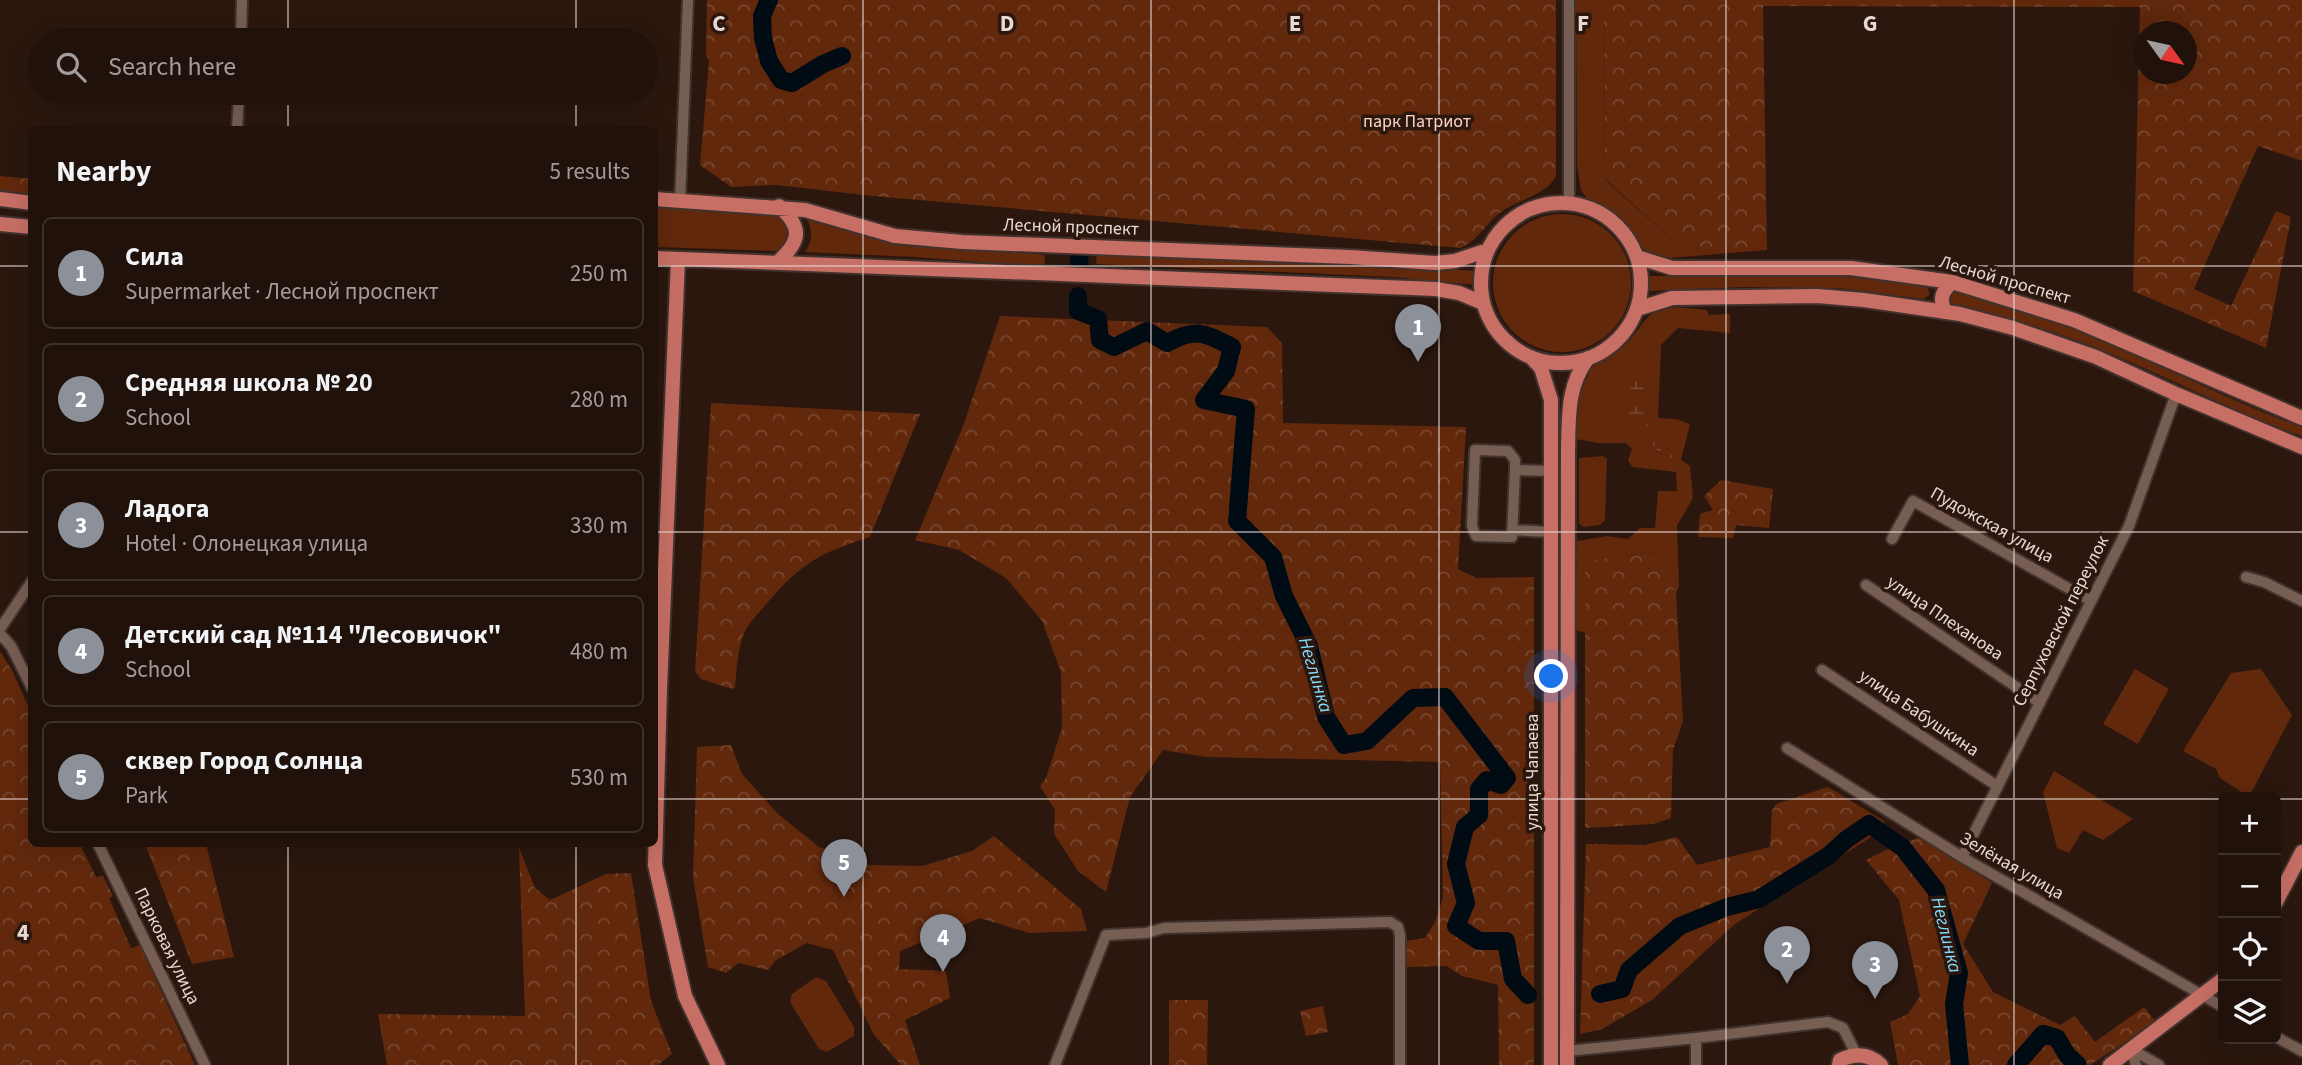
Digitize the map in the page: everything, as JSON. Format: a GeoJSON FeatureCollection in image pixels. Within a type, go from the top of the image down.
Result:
{"type":"FeatureCollection","features":[{"type":"Feature","properties":{"kind":"main road","name":"Лесной проспект"},"geometry":{"type":"LineString","coordinates":[[658,199],[805,209],[895,236],[915,239],[1435,263],[1455,261],[1488,250]]}},
{"type":"Feature","properties":{"kind":"main road"},"geometry":{"type":"LineString","coordinates":[[0,200],[28,203]]}},
{"type":"Feature","properties":{"kind":"main road"},"geometry":{"type":"LineString","coordinates":[[1569,203],[1598,212],[1622,231],[1637,257],[1641,283],[1637,309],[1626,330],[1609,347],[1588,358],[1569,363],[1550,362],[1531,357],[1502,337],[1483,303],[1482,268],[1498,233],[1513,219],[1540,206],[1569,203]]}},
{"type":"Feature","properties":{"kind":"main road"},"geometry":{"type":"LineString","coordinates":[[777,263],[792,248],[797,233],[792,218],[779,206]]}},
{"type":"Feature","properties":{"kind":"main road"},"geometry":{"type":"LineString","coordinates":[[0,224],[28,227]]}},
{"type":"Feature","properties":{"kind":"main road","name":"Лесной проспект"},"geometry":{"type":"LineString","coordinates":[[1637,257],[1672,268],[1851,268],[1952,282],[2074,320],[2302,418]]}},
{"type":"Feature","properties":{"kind":"main road"},"geometry":{"type":"LineString","coordinates":[[658,258],[1436,289],[1459,293],[1483,303]]}},
{"type":"Feature","properties":{"kind":"main road"},"geometry":{"type":"LineString","coordinates":[[658,759],[678,259]]}},
{"type":"Feature","properties":{"kind":"main road"},"geometry":{"type":"LineString","coordinates":[[1926,308],[1935,293],[1934,285],[1928,278]]}},
{"type":"Feature","properties":{"kind":"main road"},"geometry":{"type":"LineString","coordinates":[[1945,312],[1941,295],[1952,282]]}},
{"type":"Feature","properties":{"kind":"main road"},"geometry":{"type":"LineString","coordinates":[[1637,309],[1672,298],[1759,296],[1829,297],[1926,308],[2013,328],[2096,357],[2302,447]]}},
{"type":"Feature","properties":{"kind":"main road","name":"улица Чапаева"},"geometry":{"type":"LineString","coordinates":[[1531,357],[1541,368],[1551,400],[1551,1065]]}},
{"type":"Feature","properties":{"kind":"main road","name":"улица Чапаева"},"geometry":{"type":"LineString","coordinates":[[1567,1058],[1568,449],[1570,394],[1580,368],[1588,358]]}},
{"type":"Feature","properties":{"kind":"main road"},"geometry":{"type":"LineString","coordinates":[[656,847],[655,865],[685,996],[718,1065]]}},
{"type":"Feature","properties":{"kind":"main road"},"geometry":{"type":"LineString","coordinates":[[2281,892],[2302,852]]}},
{"type":"Feature","properties":{"kind":"main road"},"geometry":{"type":"LineString","coordinates":[[2110,1065],[2221,981]]}},
{"type":"Feature","properties":{"kind":"main road"},"geometry":{"type":"LineString","coordinates":[[1839,1065],[1840,1060],[1856,1054],[1878,1061]]}},
{"type":"Feature","properties":{"kind":"street"},"geometry":{"type":"LineString","coordinates":[[241,28],[242,0]]}},
{"type":"Feature","properties":{"kind":"street"},"geometry":{"type":"LineString","coordinates":[[680,201],[688,0]]}},
{"type":"Feature","properties":{"kind":"street"},"geometry":{"type":"LineString","coordinates":[[1569,0],[1569,203]]}},
{"type":"Feature","properties":{"kind":"street"},"geometry":{"type":"LineString","coordinates":[[237,126],[238,105]]}},
{"type":"Feature","properties":{"kind":"street","name":"Серпуховской переулок"},"geometry":{"type":"LineString","coordinates":[[1962,857],[2129,526],[2176,394]]}},
{"type":"Feature","properties":{"kind":"street"},"geometry":{"type":"LineString","coordinates":[[1475,450],[1507,451],[1515,460],[1515,470],[1512,537],[1476,536],[1472,526],[1475,450]]}},
{"type":"Feature","properties":{"kind":"street"},"geometry":{"type":"LineString","coordinates":[[1515,470],[1551,471]]}},
{"type":"Feature","properties":{"kind":"street","name":"Пудожская улица"},"geometry":{"type":"LineString","coordinates":[[1892,538],[1913,501],[2091,601]]}},
{"type":"Feature","properties":{"kind":"street"},"geometry":{"type":"LineString","coordinates":[[1512,530],[1550,532]]}},
{"type":"Feature","properties":{"kind":"street"},"geometry":{"type":"LineString","coordinates":[[2246,577],[2264,582],[2302,601]]}},
{"type":"Feature","properties":{"kind":"street","name":"улица Плеханова"},"geometry":{"type":"LineString","coordinates":[[1866,585],[2040,703]]}},
{"type":"Feature","properties":{"kind":"street"},"geometry":{"type":"LineString","coordinates":[[28,587],[0,632],[11,646],[28,680]]}},
{"type":"Feature","properties":{"kind":"street","name":"улица Бабушкина"},"geometry":{"type":"LineString","coordinates":[[1822,670],[1997,786]]}},
{"type":"Feature","properties":{"kind":"street","name":"Зелёная улица"},"geometry":{"type":"LineString","coordinates":[[1787,748],[1962,857],[2218,1004]]}},
{"type":"Feature","properties":{"kind":"street","name":"Парковая улица"},"geometry":{"type":"LineString","coordinates":[[99,847],[205,1065]]}},
{"type":"Feature","properties":{"kind":"street"},"geometry":{"type":"LineString","coordinates":[[1055,1065],[1106,935],[1146,933],[1164,928],[1390,922],[1398,927],[1401,942],[1400,1065]]}},
{"type":"Feature","properties":{"kind":"street"},"geometry":{"type":"LineString","coordinates":[[1567,1058],[1696,1038],[1828,1022],[1843,1028],[1856,1054]]}},
{"type":"Feature","properties":{"kind":"street"},"geometry":{"type":"LineString","coordinates":[[1696,1038],[1696,1065]]}},
{"type":"Feature","properties":{"kind":"street"},"geometry":{"type":"LineString","coordinates":[[2281,1040],[2302,1051]]}},
{"type":"Feature","properties":{"kind":"street"},"geometry":{"type":"LineString","coordinates":[[2131,1049],[2136,1065]]}},
{"type":"Feature","properties":{"kind":"street"},"geometry":{"type":"LineString","coordinates":[[2131,1049],[2159,1065]]}},
{"type":"Feature","properties":{"kind":"green space","name":"парк Патриот"},"geometry":{"type":"Polygon","coordinates":[[[707,0],[1556,0],[1556,176],[1539,193],[1501,212],[1472,241],[1460,248],[776,185],[731,187],[700,165],[709,61],[706,56],[707,0]]]}},
{"type":"Feature","properties":{"kind":"green space"},"geometry":{"type":"Polygon","coordinates":[[[1576,0],[1604,0],[1605,180],[1684,250],[1767,250],[1670,258],[1649,253],[1608,210],[1590,203],[1581,190],[1577,165],[1576,0]]]}},
{"type":"Feature","properties":{"kind":"green space"},"geometry":{"type":"Polygon","coordinates":[[[1604,0],[2302,0],[2302,161],[2258,146],[2194,289],[2231,306],[2276,211],[2291,217],[2266,348],[2133,291],[2138,84],[2197,84],[2197,21],[2140,21],[2140,7],[1763,6],[1767,250],[1684,250],[1605,179],[1604,0]]]}},
{"type":"Feature","properties":{"kind":"green space"},"geometry":{"type":"Polygon","coordinates":[[[0,176],[28,179],[28,194],[0,191],[0,176]]]}},
{"type":"Feature","properties":{"kind":"green space"},"geometry":{"type":"Polygon","coordinates":[[[658,207],[779,211],[792,221],[791,241],[777,251],[658,247],[658,207]]]}},
{"type":"Feature","properties":{"kind":"green space"},"geometry":{"type":"Polygon","coordinates":[[[1562,214],[1588,220],[1611,234],[1625,257],[1631,283],[1625,309],[1611,332],[1588,346],[1562,352],[1536,346],[1513,332],[1499,309],[1493,283],[1499,257],[1513,234],[1536,220],[1562,214]]]}},
{"type":"Feature","properties":{"kind":"green space"},"geometry":{"type":"Polygon","coordinates":[[[806,215],[897,240],[1045,255],[1044,267],[805,252],[811,234],[806,215]]]}},
{"type":"Feature","properties":{"kind":"green space"},"geometry":{"type":"Polygon","coordinates":[[[1097,251],[1477,271],[1476,285],[1393,277],[1096,264],[1097,251]]]}},
{"type":"Feature","properties":{"kind":"green space"},"geometry":{"type":"Polygon","coordinates":[[[1649,276],[1829,276],[1877,279],[1927,287],[1930,294],[1924,299],[1837,288],[1745,287],[1649,291],[1649,276]]]}},
{"type":"Feature","properties":{"kind":"green space"},"geometry":{"type":"Polygon","coordinates":[[[1952,291],[2036,315],[2112,344],[2302,427],[2302,436],[2075,340],[2012,319],[1948,304],[1948,293],[1952,291]]]}},
{"type":"Feature","properties":{"kind":"green space"},"geometry":{"type":"Polygon","coordinates":[[[1676,307],[1707,310],[1709,315],[1730,314],[1730,333],[1678,328],[1661,345],[1658,418],[1676,419],[1690,424],[1681,460],[1690,466],[1693,498],[1677,526],[1679,587],[1676,592],[1654,552],[1586,561],[1586,633],[1576,630],[1577,541],[1607,536],[1628,539],[1640,528],[1655,528],[1658,491],[1677,491],[1676,472],[1632,467],[1628,460],[1632,449],[1626,443],[1598,443],[1576,439],[1579,398],[1589,375],[1587,370],[1621,349],[1645,320],[1664,309],[1676,307]],[[1642,370],[1623,422],[1648,439],[1660,454],[1679,460],[1649,431],[1642,370]]]}},
{"type":"Feature","properties":{"kind":"green space"},"geometry":{"type":"Polygon","coordinates":[[[1000,316],[1267,327],[1282,343],[1283,423],[1466,427],[1458,569],[1476,578],[1534,577],[1534,1065],[1499,1065],[1498,985],[1462,976],[1447,966],[1405,967],[1404,941],[1425,938],[1435,922],[1443,898],[1440,762],[1206,757],[1163,750],[1130,797],[1106,892],[1078,871],[1054,834],[1055,810],[1040,786],[1046,778],[1062,728],[1061,672],[1042,621],[1006,578],[959,550],[915,540],[962,429],[1000,316]]]}},
{"type":"Feature","properties":{"kind":"green space"},"geometry":{"type":"Polygon","coordinates":[[[1642,369],[1649,431],[1680,461],[1660,454],[1648,439],[1623,422],[1632,377],[1642,369]]]}},
{"type":"Feature","properties":{"kind":"green space"},"geometry":{"type":"Polygon","coordinates":[[[711,403],[920,414],[870,537],[824,554],[802,568],[767,603],[744,634],[735,687],[732,689],[701,679],[695,672],[711,403]]]}},
{"type":"Feature","properties":{"kind":"green space"},"geometry":{"type":"Polygon","coordinates":[[[1603,456],[1607,459],[1605,520],[1600,525],[1583,527],[1579,523],[1579,458],[1603,456]]]}},
{"type":"Feature","properties":{"kind":"green space"},"geometry":{"type":"Polygon","coordinates":[[[1721,480],[1773,489],[1769,528],[1736,525],[1733,538],[1698,537],[1700,514],[1713,510],[1704,496],[1721,480]]]}},
{"type":"Feature","properties":{"kind":"green space"},"geometry":{"type":"Polygon","coordinates":[[[1654,552],[1676,592],[1683,721],[1673,750],[1671,818],[1653,824],[1585,828],[1585,561],[1654,552]]]}},
{"type":"Feature","properties":{"kind":"green space"},"geometry":{"type":"Polygon","coordinates":[[[0,651],[28,706],[28,847],[81,847],[96,877],[103,876],[113,896],[109,898],[131,948],[140,945],[195,1065],[0,1065],[0,651]]]}},
{"type":"Feature","properties":{"kind":"green space"},"geometry":{"type":"Polygon","coordinates":[[[2135,669],[2169,689],[2138,744],[2103,724],[2135,669]]]}},
{"type":"Feature","properties":{"kind":"green space"},"geometry":{"type":"Polygon","coordinates":[[[2261,669],[2292,715],[2252,792],[2241,792],[2220,778],[2216,769],[2183,751],[2231,673],[2261,669]]]}},
{"type":"Feature","properties":{"kind":"green space"},"geometry":{"type":"Polygon","coordinates":[[[731,745],[742,774],[778,814],[819,847],[869,865],[922,866],[972,851],[994,836],[1081,909],[1087,931],[1029,933],[980,918],[900,951],[899,969],[946,971],[950,998],[905,1020],[920,1065],[901,1065],[874,1035],[833,950],[807,943],[776,960],[768,970],[738,963],[726,973],[708,967],[693,877],[697,747],[731,745]]]}},
{"type":"Feature","properties":{"kind":"green space"},"geometry":{"type":"Polygon","coordinates":[[[2054,771],[2133,819],[2103,840],[2083,830],[2069,853],[2057,848],[2043,792],[2054,771]]]}},
{"type":"Feature","properties":{"kind":"green space"},"geometry":{"type":"Polygon","coordinates":[[[1828,787],[1884,821],[1885,828],[1735,924],[1652,1000],[1602,1029],[1580,1034],[1586,844],[1644,845],[1677,837],[1697,865],[1770,847],[1772,811],[1776,804],[1828,787]]]}},
{"type":"Feature","properties":{"kind":"green space"},"geometry":{"type":"Polygon","coordinates":[[[1919,838],[1992,883],[1963,944],[1993,992],[2060,1025],[2075,1016],[2095,1042],[2144,1007],[2156,1022],[2090,1065],[1898,1065],[1890,1022],[1908,1014],[1920,996],[1899,900],[1866,860],[1896,845],[1919,838]]]}},
{"type":"Feature","properties":{"kind":"green space"},"geometry":{"type":"Polygon","coordinates":[[[146,847],[207,847],[234,957],[192,964],[146,847]]]}},
{"type":"Feature","properties":{"kind":"green space"},"geometry":{"type":"Polygon","coordinates":[[[519,848],[535,888],[550,900],[606,874],[631,873],[651,1001],[672,1054],[658,1065],[387,1065],[378,1014],[525,1016],[519,848]]]}},
{"type":"Feature","properties":{"kind":"green space"},"geometry":{"type":"Polygon","coordinates":[[[816,977],[826,981],[854,1027],[854,1036],[827,1052],[819,1049],[790,1002],[792,994],[816,977]]]}},
{"type":"Feature","properties":{"kind":"green space"},"geometry":{"type":"Polygon","coordinates":[[[1169,1000],[1208,1000],[1207,1065],[1169,1065],[1169,1000]]]}},
{"type":"Feature","properties":{"kind":"green space"},"geometry":{"type":"Polygon","coordinates":[[[1323,1006],[1328,1032],[1306,1036],[1300,1011],[1323,1006]]]}},
{"type":"Feature","properties":{"kind":"waterway","name":"Неглинка"},"geometry":{"type":"LineString","coordinates":[[769,0],[762,16],[763,38],[769,61],[781,80],[792,83],[842,56]]}},
{"type":"Feature","properties":{"kind":"waterway","name":"Неглинка"},"geometry":{"type":"LineString","coordinates":[[1079,259],[1080,267]]}},
{"type":"Feature","properties":{"kind":"waterway","name":"Неглинка"},"geometry":{"type":"LineString","coordinates":[[1078,296],[1078,311],[1098,319],[1100,340],[1114,347],[1147,331],[1167,343],[1186,335],[1200,334],[1232,347],[1226,371],[1204,400],[1246,409],[1237,521],[1273,557],[1284,596],[1309,646],[1326,717],[1344,745],[1367,741],[1413,698],[1445,697],[1507,778],[1501,785],[1487,780],[1479,789],[1479,815],[1465,827],[1456,864],[1466,903],[1456,926],[1479,941],[1506,941],[1513,979],[1528,995]]}},
{"type":"Feature","properties":{"kind":"waterway","name":"Неглинка"},"geometry":{"type":"LineString","coordinates":[[1600,994],[1622,989],[1629,970],[1680,926],[1727,907],[1759,899],[1828,856],[1869,824],[1903,848],[1936,890],[1959,973],[1954,1004],[1960,1065]]}},
{"type":"Feature","properties":{"kind":"waterway","name":"Неглинка"},"geometry":{"type":"LineString","coordinates":[[2016,1065],[2043,1034],[2057,1038],[2067,1055],[2078,1065]]}},
{"type":"Feature","properties":{"kind":"place","name":"Сила"},"geometry":{"type":"Point","coordinates":[1418,362]}},
{"type":"Feature","properties":{"kind":"place","name":"сквер Город Солнца"},"geometry":{"type":"Point","coordinates":[844,897]}},
{"type":"Feature","properties":{"kind":"place","name":"Детский сад №114 \"Лесовичок\""},"geometry":{"type":"Point","coordinates":[943,972]}},
{"type":"Feature","properties":{"kind":"place","name":"Средняя школа № 20"},"geometry":{"type":"Point","coordinates":[1787,984]}},
{"type":"Feature","properties":{"kind":"place","name":"Ладога"},"geometry":{"type":"Point","coordinates":[1875,999]}}]}
